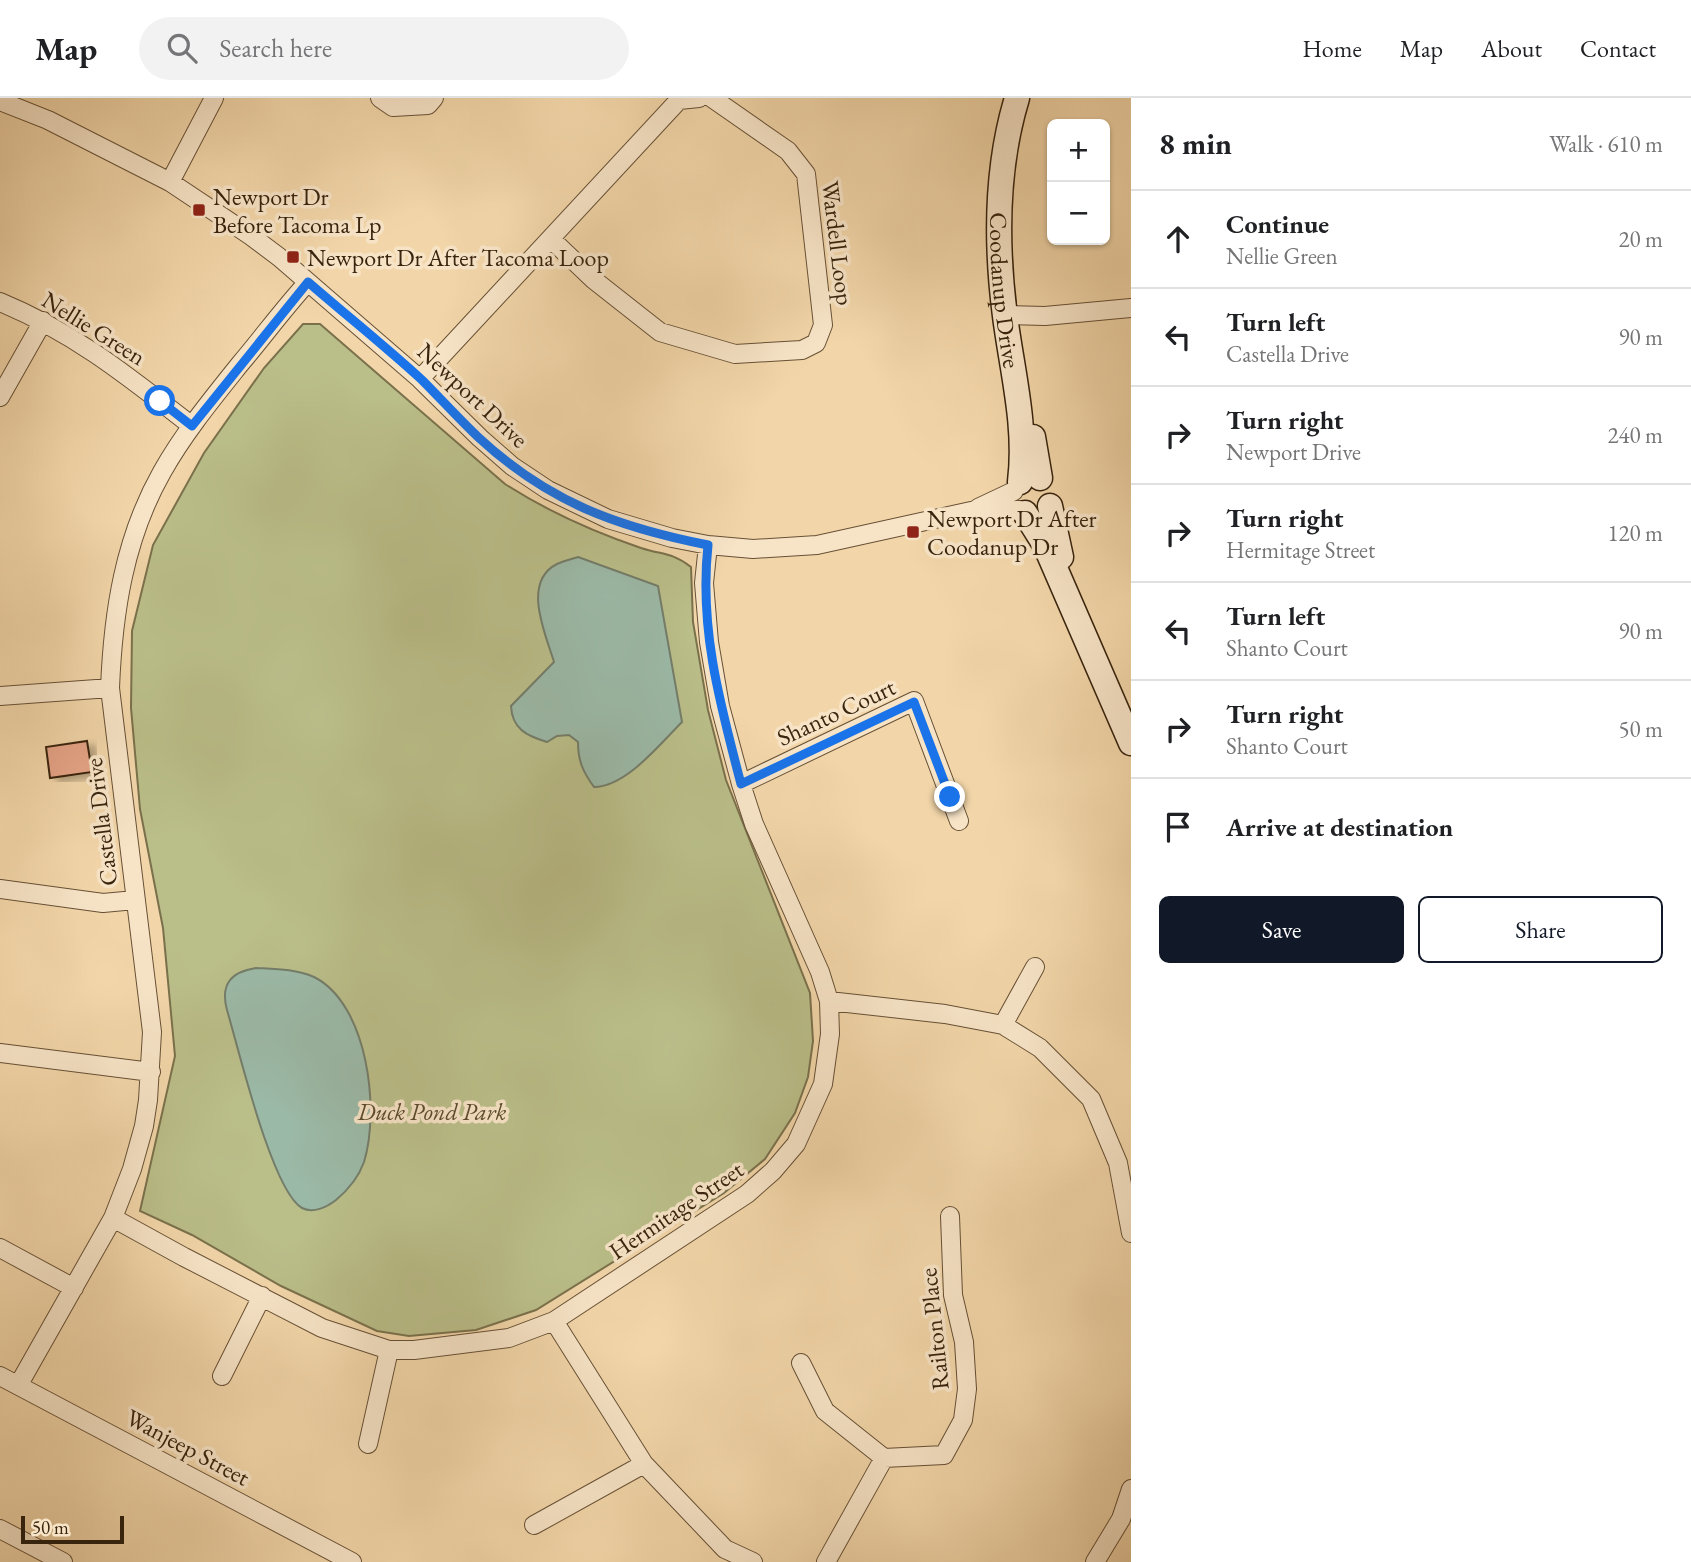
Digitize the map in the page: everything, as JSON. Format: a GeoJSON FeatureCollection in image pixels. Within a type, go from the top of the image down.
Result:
{"type":"FeatureCollection","features":[{"type":"Feature","properties":{"kind":"main road","name":"Coodanup Drive"},"geometry":{"type":"LineString","coordinates":[[1017,98],[999,235],[1011,316],[1024,495],[1131,743]]}},
{"type":"Feature","properties":{"kind":"main road","name":"Coodanup Drive"},"geometry":{"type":"LineString","coordinates":[[1010,159],[1030,98]]}},
{"type":"Feature","properties":{"kind":"main road"},"geometry":{"type":"LineString","coordinates":[[1024,495],[1045,480],[1052,490],[1050,506],[1056,539],[1069,578],[1131,718]]}},
{"type":"Feature","properties":{"kind":"street"},"geometry":{"type":"LineString","coordinates":[[170,182],[214,98]]}},
{"type":"Feature","properties":{"kind":"street"},"geometry":{"type":"LineString","coordinates":[[380,98],[393,107],[428,105],[433,98]]}},
{"type":"Feature","properties":{"kind":"street"},"geometry":{"type":"LineString","coordinates":[[420,379],[679,100],[699,98]]}},
{"type":"Feature","properties":{"kind":"street","name":"Wardell Loop"},"geometry":{"type":"LineString","coordinates":[[551,239],[594,280],[660,332],[735,354],[802,350],[816,343],[823,325],[806,174],[788,151],[712,98]]}},
{"type":"Feature","properties":{"kind":"street","name":"Newport Drive"},"geometry":{"type":"LineString","coordinates":[[8,101],[170,182],[251,236],[420,379],[512,466],[548,490],[632,528],[708,545],[753,549],[817,545],[971,511],[1024,495]]}},
{"type":"Feature","properties":{"kind":"street","name":"Castella Drive"},"geometry":{"type":"LineString","coordinates":[[19,1384],[113,1218],[132,1169],[144,1126],[151,1072],[152,1032],[110,688],[121,581],[132,540],[161,474],[192,426],[308,282]]}},
{"type":"Feature","properties":{"kind":"street","name":"Nellie Green"},"geometry":{"type":"LineString","coordinates":[[0,302],[43,321],[98,353],[192,426]]}},
{"type":"Feature","properties":{"kind":"street"},"geometry":{"type":"LineString","coordinates":[[1011,316],[1045,316],[1131,308]]}},
{"type":"Feature","properties":{"kind":"street"},"geometry":{"type":"LineString","coordinates":[[0,397],[43,321]]}},
{"type":"Feature","properties":{"kind":"street","name":"Hermitage Street"},"geometry":{"type":"LineString","coordinates":[[113,1218],[322,1328],[389,1350],[466,1345],[509,1338],[554,1321],[747,1195],[796,1144],[823,1084],[830,1034],[829,1001],[820,972],[754,824],[720,706],[707,623],[704,583],[708,545]]}},
{"type":"Feature","properties":{"kind":"street"},"geometry":{"type":"LineString","coordinates":[[0,696],[110,688]]}},
{"type":"Feature","properties":{"kind":"street","name":"Shanto Court"},"geometry":{"type":"LineString","coordinates":[[741,784],[914,702],[959,821]]}},
{"type":"Feature","properties":{"kind":"street"},"geometry":{"type":"LineString","coordinates":[[0,889],[103,903],[135,900]]}},
{"type":"Feature","properties":{"kind":"street"},"geometry":{"type":"LineString","coordinates":[[1003,1025],[1035,967]]}},
{"type":"Feature","properties":{"kind":"street"},"geometry":{"type":"LineString","coordinates":[[829,1001],[945,1014],[1003,1025],[1040,1048],[1091,1099],[1118,1164],[1131,1233]]}},
{"type":"Feature","properties":{"kind":"street"},"geometry":{"type":"LineString","coordinates":[[0,1053],[151,1072]]}},
{"type":"Feature","properties":{"kind":"street","name":"Railton Place"},"geometry":{"type":"LineString","coordinates":[[884,1458],[944,1455],[963,1420],[967,1368],[953,1295],[950,1216]]}},
{"type":"Feature","properties":{"kind":"street"},"geometry":{"type":"LineString","coordinates":[[0,1248],[74,1287]]}},
{"type":"Feature","properties":{"kind":"street"},"geometry":{"type":"LineString","coordinates":[[222,1376],[262,1297]]}},
{"type":"Feature","properties":{"kind":"street"},"geometry":{"type":"LineString","coordinates":[[554,1321],[644,1464],[722,1556],[753,1562]]}},
{"type":"Feature","properties":{"kind":"street"},"geometry":{"type":"LineString","coordinates":[[368,1444],[389,1350]]}},
{"type":"Feature","properties":{"kind":"street"},"geometry":{"type":"LineString","coordinates":[[802,1363],[825,1411],[884,1458],[826,1562]]}},
{"type":"Feature","properties":{"kind":"street","name":"Wanjeep Street"},"geometry":{"type":"LineString","coordinates":[[0,1376],[331,1557],[352,1562]]}},
{"type":"Feature","properties":{"kind":"street"},"geometry":{"type":"LineString","coordinates":[[534,1525],[644,1464]]}},
{"type":"Feature","properties":{"kind":"street"},"geometry":{"type":"LineString","coordinates":[[1095,1562],[1121,1519],[1131,1489]]}},
{"type":"Feature","properties":{"kind":"street"},"geometry":{"type":"LineString","coordinates":[[0,1529],[63,1562]]}},
{"type":"Feature","properties":{"kind":"green space","name":"Duck Pond Park"},"geometry":{"type":"Polygon","coordinates":[[[303,324],[320,324],[505,484],[588,528],[641,548],[672,556],[691,567],[693,622],[708,710],[726,780],[810,993],[813,1041],[808,1077],[795,1113],[765,1159],[724,1193],[536,1310],[476,1330],[409,1336],[377,1331],[281,1286],[192,1235],[140,1211],[175,1056],[163,928],[140,809],[131,708],[132,631],[153,545],[204,453],[264,368],[303,324]]]}},
{"type":"Feature","properties":{"kind":"shaded area"},"geometry":{"type":"Polygon","coordinates":[[[578,557],[658,586],[682,722],[630,772],[606,785],[594,787],[582,766],[578,742],[569,735],[557,736],[547,742],[527,734],[514,720],[511,706],[554,662],[539,610],[540,583],[546,572],[557,564],[578,557]]]}},
{"type":"Feature","properties":{"kind":"shaded area"},"geometry":{"type":"Polygon","coordinates":[[[256,968],[307,974],[332,991],[347,1010],[358,1034],[365,1060],[371,1115],[364,1162],[345,1192],[320,1209],[302,1208],[291,1196],[279,1175],[257,1116],[227,1010],[225,993],[230,981],[240,973],[256,968]]]}},
{"type":"Feature","properties":{"kind":"building"},"geometry":{"type":"Polygon","coordinates":[[[87,741],[92,772],[50,778],[46,747],[87,741]]]}},
{"type":"Feature","properties":{"kind":"place","name":"Newport Dr Before Tacoma Lp"},"geometry":{"type":"Point","coordinates":[199,210]}},
{"type":"Feature","properties":{"kind":"place","name":"Newport Dr After Tacoma Loop"},"geometry":{"type":"Point","coordinates":[293,257]}},
{"type":"Feature","properties":{"kind":"place","name":"Newport Dr After Coodanup Dr"},"geometry":{"type":"Point","coordinates":[913,532]}},
{"type":"Feature","properties":{"kind":"route"},"geometry":{"type":"LineString","coordinates":[[160,401],[192,426],[308,282],[420,379],[512,466],[548,490],[632,528],[708,545],[704,583],[709,642],[720,706],[741,784],[914,702],[950,797]]}}]}
